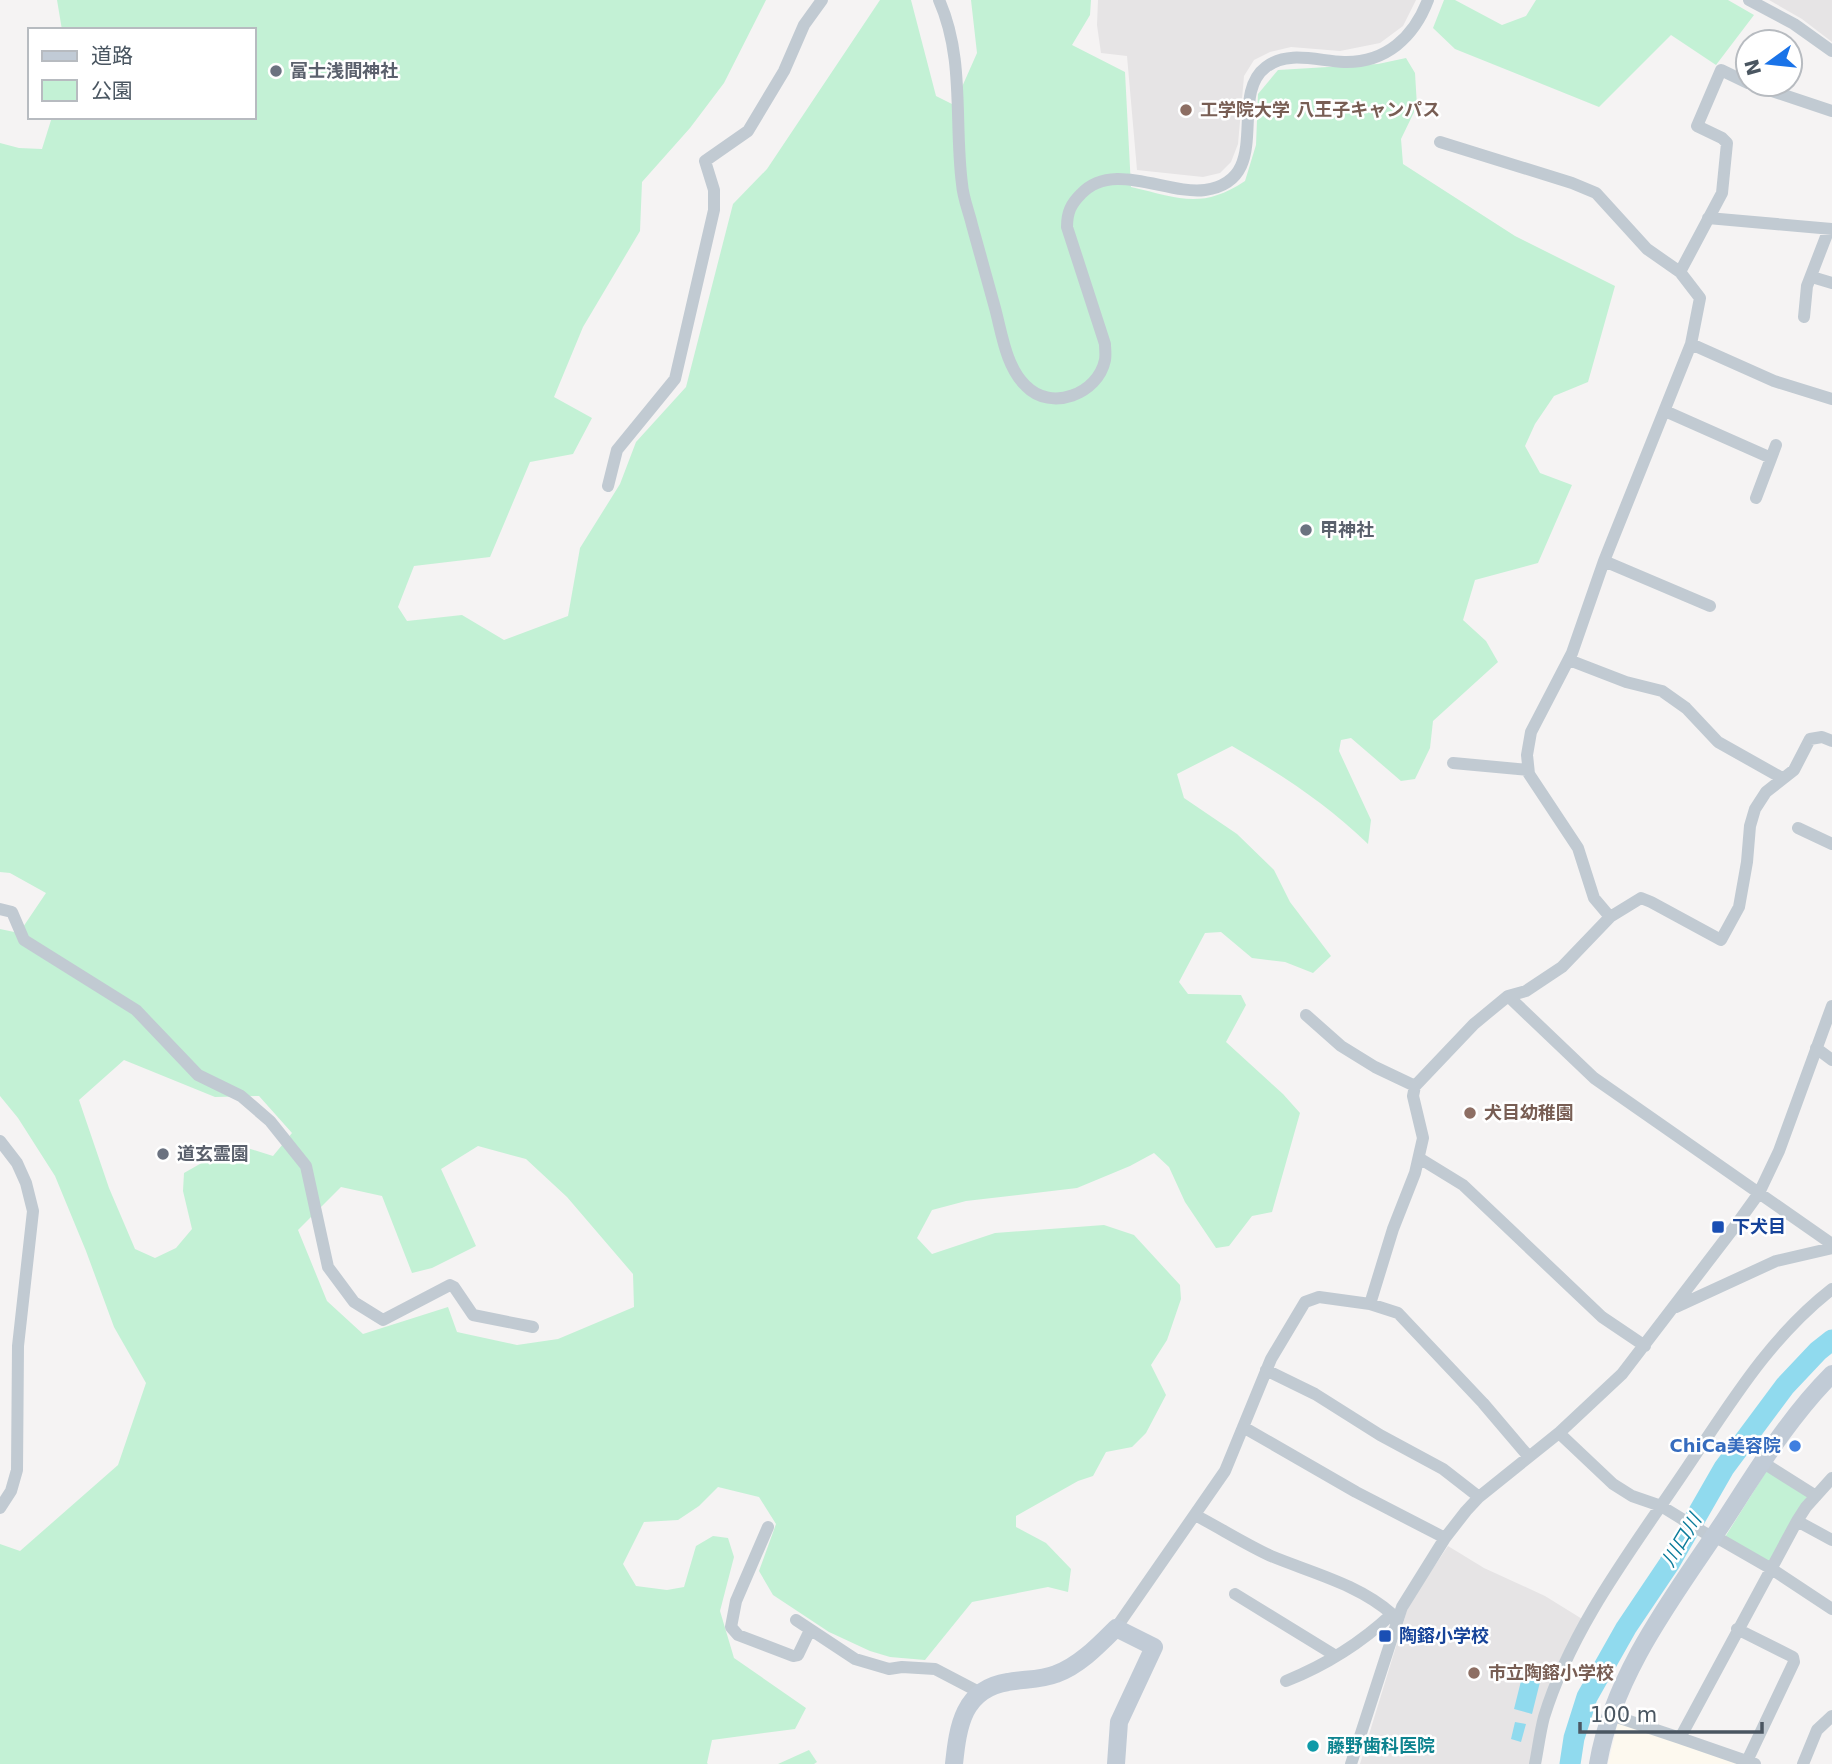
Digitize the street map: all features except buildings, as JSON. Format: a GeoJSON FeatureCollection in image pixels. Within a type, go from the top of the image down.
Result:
{"type":"FeatureCollection","features":[{"type":"Feature","properties":{"kind":"street"},"geometry":{"type":"LineString","coordinates":[[608,486],[617,450],[675,379],[714,210],[714,190],[705,161],[748,131],[783,71],[804,25],[822,0]]}},
{"type":"Feature","properties":{"kind":"street"},"geometry":{"type":"LineString","coordinates":[[939,0],[951,30],[954,53],[962,187],[1004,345],[1017,376],[1027,388],[1040,397],[1055,399],[1068,398],[1091,385],[1105,359],[1105,344],[1067,227],[1072,204],[1084,190],[1111,180],[1191,191],[1219,187],[1238,172],[1244,159],[1252,84],[1264,68],[1275,61],[1289,58],[1344,62],[1372,58],[1387,51],[1412,32],[1428,0]]}},
{"type":"Feature","properties":{"kind":"street"},"geometry":{"type":"LineString","coordinates":[[1749,0],[1794,24],[1832,51]]}},
{"type":"Feature","properties":{"kind":"street"},"geometry":{"type":"LineString","coordinates":[[1679,272],[1722,193],[1727,143],[1697,126],[1721,70],[1734,76]]}},
{"type":"Feature","properties":{"kind":"street"},"geometry":{"type":"LineString","coordinates":[[1793,98],[1832,111]]}},
{"type":"Feature","properties":{"kind":"street"},"geometry":{"type":"LineString","coordinates":[[1440,142],[1572,183],[1596,194],[1647,249],[1679,272],[1700,298],[1691,344],[1604,561],[1569,660],[1531,732],[1527,755],[1528,770],[1578,848],[1594,898],[1610,917]]}},
{"type":"Feature","properties":{"kind":"street"},"geometry":{"type":"LineString","coordinates":[[1708,218],[1830,229],[1807,286],[1804,317]]}},
{"type":"Feature","properties":{"kind":"street"},"geometry":{"type":"LineString","coordinates":[[1812,277],[1832,283]]}},
{"type":"Feature","properties":{"kind":"street"},"geometry":{"type":"LineString","coordinates":[[1691,344],[1774,381],[1832,399]]}},
{"type":"Feature","properties":{"kind":"street"},"geometry":{"type":"LineString","coordinates":[[1665,411],[1771,458]]}},
{"type":"Feature","properties":{"kind":"street"},"geometry":{"type":"LineString","coordinates":[[1756,498],[1776,445]]}},
{"type":"Feature","properties":{"kind":"street"},"geometry":{"type":"LineString","coordinates":[[1604,561],[1710,606]]}},
{"type":"Feature","properties":{"kind":"street"},"geometry":{"type":"LineString","coordinates":[[1569,660],[1626,682],[1662,691],[1686,708],[1718,742],[1782,778]]}},
{"type":"Feature","properties":{"kind":"street"},"geometry":{"type":"LineString","coordinates":[[1370,1304],[1419,1158],[1423,1138],[1413,1096],[1415,1086],[1474,1024],[1508,996],[1526,991],[1562,967],[1610,917],[1640,898],[1721,940],[1739,907],[1750,826],[1755,809],[1766,792],[1794,770],[1810,739],[1822,737],[1832,740]]}},
{"type":"Feature","properties":{"kind":"street"},"geometry":{"type":"LineString","coordinates":[[1453,763],[1528,770]]}},
{"type":"Feature","properties":{"kind":"street"},"geometry":{"type":"LineString","coordinates":[[1798,828],[1832,844]]}},
{"type":"Feature","properties":{"kind":"street"},"geometry":{"type":"LineString","coordinates":[[0,909],[12,912],[24,940],[135,1010],[198,1075],[241,1096],[270,1121],[306,1166],[328,1267],[354,1302],[383,1320],[450,1285],[473,1315],[533,1327]]}},
{"type":"Feature","properties":{"kind":"street"},"geometry":{"type":"LineString","coordinates":[[1508,996],[1594,1078],[1832,1246]]}},
{"type":"Feature","properties":{"kind":"street"},"geometry":{"type":"LineString","coordinates":[[1351,1764],[1396,1615],[1408,1595],[1445,1538],[1479,1497],[1559,1433],[1601,1395],[1645,1346],[1759,1193],[1779,1150],[1832,1006]]}},
{"type":"Feature","properties":{"kind":"street"},"geometry":{"type":"LineString","coordinates":[[1306,1015],[1341,1046],[1415,1086]]}},
{"type":"Feature","properties":{"kind":"street"},"geometry":{"type":"LineString","coordinates":[[1816,1048],[1832,1060]]}},
{"type":"Feature","properties":{"kind":"street"},"geometry":{"type":"LineString","coordinates":[[0,1140],[17,1163],[33,1210],[18,1346],[17,1470],[11,1491],[0,1508]]}},
{"type":"Feature","properties":{"kind":"street"},"geometry":{"type":"LineString","coordinates":[[1419,1158],[1463,1185],[1602,1317],[1645,1346]]}},
{"type":"Feature","properties":{"kind":"street"},"geometry":{"type":"LineString","coordinates":[[1675,1308],[1776,1261],[1832,1246]]}},
{"type":"Feature","properties":{"kind":"street"},"geometry":{"type":"LineString","coordinates":[[1378,1279],[1385,1301],[1483,1403],[1529,1457]]}},
{"type":"Feature","properties":{"kind":"street"},"geometry":{"type":"LineString","coordinates":[[1535,1764],[1543,1721],[1570,1652],[1598,1600],[1753,1370],[1787,1329],[1832,1289]]}},
{"type":"Feature","properties":{"kind":"street"},"geometry":{"type":"LineString","coordinates":[[954,1764],[959,1727],[971,1701],[979,1692],[993,1685],[1065,1671],[1116,1628],[1225,1471],[1266,1370],[1306,1302],[1319,1297],[1370,1304],[1398,1313]]}},
{"type":"Feature","properties":{"kind":"street"},"geometry":{"type":"LineString","coordinates":[[1266,1370],[1315,1394],[1380,1436],[1443,1469],[1479,1497]]}},
{"type":"Feature","properties":{"kind":"street"},"geometry":{"type":"LineString","coordinates":[[1598,1764],[1611,1716],[1632,1666],[1707,1534],[1800,1409],[1832,1374]]}},
{"type":"Feature","properties":{"kind":"street"},"geometry":{"type":"LineString","coordinates":[[1243,1427],[1356,1492],[1445,1538]]}},
{"type":"Feature","properties":{"kind":"street"},"geometry":{"type":"LineString","coordinates":[[1559,1433],[1612,1484],[1632,1496],[1663,1507],[1770,1569],[1832,1609]]}},
{"type":"Feature","properties":{"kind":"street"},"geometry":{"type":"LineString","coordinates":[[1762,1462],[1816,1496]]}},
{"type":"Feature","properties":{"kind":"street"},"geometry":{"type":"LineString","coordinates":[[1680,1738],[1797,1521],[1832,1478]]}},
{"type":"Feature","properties":{"kind":"street"},"geometry":{"type":"LineString","coordinates":[[1195,1515],[1271,1555],[1329,1576],[1396,1615]]}},
{"type":"Feature","properties":{"kind":"street"},"geometry":{"type":"LineString","coordinates":[[1797,1521],[1832,1540]]}},
{"type":"Feature","properties":{"kind":"street"},"geometry":{"type":"LineString","coordinates":[[768,1527],[736,1601],[731,1627],[738,1634],[793,1656],[801,1651],[810,1630]]}},
{"type":"Feature","properties":{"kind":"street"},"geometry":{"type":"LineString","coordinates":[[1239,1602],[1336,1656]]}},
{"type":"Feature","properties":{"kind":"street"},"geometry":{"type":"LineString","coordinates":[[1286,1681],[1317,1669],[1396,1615]]}},
{"type":"Feature","properties":{"kind":"street"},"geometry":{"type":"LineString","coordinates":[[796,1620],[855,1659],[889,1670],[902,1667],[935,1669],[979,1692]]}},
{"type":"Feature","properties":{"kind":"street"},"geometry":{"type":"LineString","coordinates":[[1116,1628],[1154,1647],[1119,1722],[1116,1764]]}},
{"type":"Feature","properties":{"kind":"street"},"geometry":{"type":"LineString","coordinates":[[1611,1716],[1751,1763],[1794,1662],[1793,1657],[1737,1629]]}},
{"type":"Feature","properties":{"kind":"street"},"geometry":{"type":"LineString","coordinates":[[1803,1764],[1817,1730],[1832,1716]]}},
{"type":"Feature","properties":{"kind":"shaded area","name":"工学院大学 八王子キャンパス"},"geometry":{"type":"Polygon","coordinates":[[[1098,0],[1416,0],[1403,26],[1380,43],[1340,51],[1291,47],[1270,52],[1254,60],[1244,76],[1238,144],[1231,162],[1220,173],[1203,177],[1137,170],[1127,56],[1101,53],[1097,25],[1098,0]]]}},
{"type":"Feature","properties":{"kind":"shaded area"},"geometry":{"type":"Polygon","coordinates":[[[1769,0],[1832,0],[1832,42],[1802,19],[1769,0]]]}},
{"type":"Feature","properties":{"kind":"shaded area","name":"市立陶鎔小学校"},"geometry":{"type":"Polygon","coordinates":[[[1448,1546],[1484,1568],[1545,1596],[1587,1622],[1570,1652],[1535,1764],[1360,1764],[1409,1604],[1448,1546]]]}},
{"type":"Feature","properties":{"kind":"shaded area"},"geometry":{"type":"Polygon","coordinates":[[[1619,1718],[1755,1764],[1608,1764],[1619,1718]]]}},
{"type":"Feature","properties":{"kind":"green space"},"geometry":{"type":"Polygon","coordinates":[[[57,0],[766,0],[724,83],[690,128],[642,182],[640,231],[583,327],[554,397],[592,418],[573,454],[530,462],[490,557],[414,566],[398,607],[407,621],[462,615],[504,640],[568,616],[580,548],[620,484],[636,442],[686,387],[733,204],[767,169],[880,0],[911,0],[936,96],[954,105],[977,53],[971,0],[1091,0],[1090,15],[1072,45],[1125,72],[1131,187],[1177,198],[1202,199],[1215,196],[1245,181],[1256,145],[1258,94],[1278,70],[1378,64],[1406,58],[1415,73],[1417,106],[1401,139],[1403,164],[1515,236],[1615,286],[1588,382],[1554,396],[1535,424],[1525,446],[1540,473],[1572,485],[1538,563],[1475,580],[1463,620],[1486,641],[1498,662],[1433,721],[1430,748],[1415,779],[1401,781],[1351,738],[1341,740],[1339,751],[1371,820],[1368,844],[1303,790],[1232,746],[1177,774],[1184,798],[1237,834],[1274,870],[1290,902],[1331,956],[1313,973],[1285,962],[1252,958],[1221,932],[1205,933],[1179,982],[1188,994],[1241,995],[1246,1005],[1226,1042],[1300,1113],[1272,1212],[1252,1216],[1229,1246],[1216,1248],[1185,1202],[1169,1167],[1154,1153],[1077,1188],[966,1201],[932,1210],[917,1238],[932,1254],[995,1233],[1104,1225],[1134,1235],[1180,1285],[1181,1299],[1167,1340],[1151,1365],[1166,1395],[1146,1433],[1132,1447],[1106,1452],[1093,1476],[1078,1481],[1016,1516],[1016,1527],[1046,1543],[1071,1569],[1068,1592],[1048,1587],[972,1602],[925,1660],[890,1657],[870,1651],[829,1632],[773,1595],[759,1571],[776,1524],[759,1497],[718,1487],[699,1506],[678,1520],[644,1522],[623,1564],[636,1586],[667,1590],[684,1587],[696,1546],[713,1536],[728,1538],[734,1557],[720,1611],[734,1658],[806,1708],[795,1729],[712,1740],[708,1764],[0,1764],[0,1544],[20,1551],[118,1465],[146,1383],[114,1327],[55,1176],[18,1118],[0,1096],[0,929],[19,933],[46,893],[10,873],[0,872],[0,143],[19,148],[42,149],[51,119],[256,119],[256,28],[62,28],[57,0]],[[124,1060],[79,1100],[109,1188],[135,1249],[155,1258],[176,1248],[192,1229],[183,1191],[184,1173],[235,1144],[273,1156],[292,1133],[259,1096],[215,1097],[124,1060]],[[478,1146],[441,1169],[476,1246],[432,1268],[412,1273],[382,1196],[341,1187],[298,1230],[327,1301],[363,1334],[448,1307],[457,1332],[517,1345],[558,1339],[634,1307],[633,1274],[567,1197],[526,1159],[478,1146]]]}},
{"type":"Feature","properties":{"kind":"green space"},"geometry":{"type":"Polygon","coordinates":[[[1444,0],[1455,0],[1502,25],[1526,16],[1536,0],[1728,0],[1754,15],[1744,28],[1734,28],[1734,41],[1716,65],[1671,35],[1599,107],[1455,49],[1433,28],[1444,0]]]}},
{"type":"Feature","properties":{"kind":"green space"},"geometry":{"type":"Polygon","coordinates":[[[1769,1467],[1816,1496],[1770,1568],[1725,1537],[1769,1467]]]}},
{"type":"Feature","properties":{"kind":"green space"},"geometry":{"type":"Polygon","coordinates":[[[809,1750],[817,1762],[814,1764],[778,1764],[809,1750]]]}},
{"type":"Feature","properties":{"kind":"water"},"geometry":{"type":"Polygon","coordinates":[[[1525,1665],[1543,1670],[1532,1714],[1514,1709],[1525,1665]]]}},
{"type":"Feature","properties":{"kind":"water"},"geometry":{"type":"Polygon","coordinates":[[[1515,1722],[1526,1724],[1521,1742],[1511,1739],[1515,1722]]]}},
{"type":"Feature","properties":{"kind":"waterway","name":"川口川"},"geometry":{"type":"LineString","coordinates":[[1570,1764],[1574,1738],[1587,1697],[1724,1468],[1785,1386],[1832,1340]]}},
{"type":"Feature","properties":{"kind":"place","name":"富士浅間神社"},"geometry":{"type":"Point","coordinates":[276,71]}},
{"type":"Feature","properties":{"kind":"place","name":"工学院大学 八王子キャンパス"},"geometry":{"type":"Point","coordinates":[1186,110]}},
{"type":"Feature","properties":{"kind":"place","name":"甲神社"},"geometry":{"type":"Point","coordinates":[1306,530]}},
{"type":"Feature","properties":{"kind":"place","name":"犬目幼稚園"},"geometry":{"type":"Point","coordinates":[1470,1113]}},
{"type":"Feature","properties":{"kind":"place","name":"道玄霊園"},"geometry":{"type":"Point","coordinates":[163,1154]}},
{"type":"Feature","properties":{"kind":"place","name":"下犬目"},"geometry":{"type":"Point","coordinates":[1718,1227]}},
{"type":"Feature","properties":{"kind":"place","name":"ChiCa美容院"},"geometry":{"type":"Point","coordinates":[1795,1446]}},
{"type":"Feature","properties":{"kind":"place","name":"陶鎔小学校"},"geometry":{"type":"Point","coordinates":[1385,1636]}},
{"type":"Feature","properties":{"kind":"place","name":"市立陶鎔小学校"},"geometry":{"type":"Point","coordinates":[1474,1673]}},
{"type":"Feature","properties":{"kind":"place","name":"藤野歯科医院"},"geometry":{"type":"Point","coordinates":[1313,1746]}}]}
